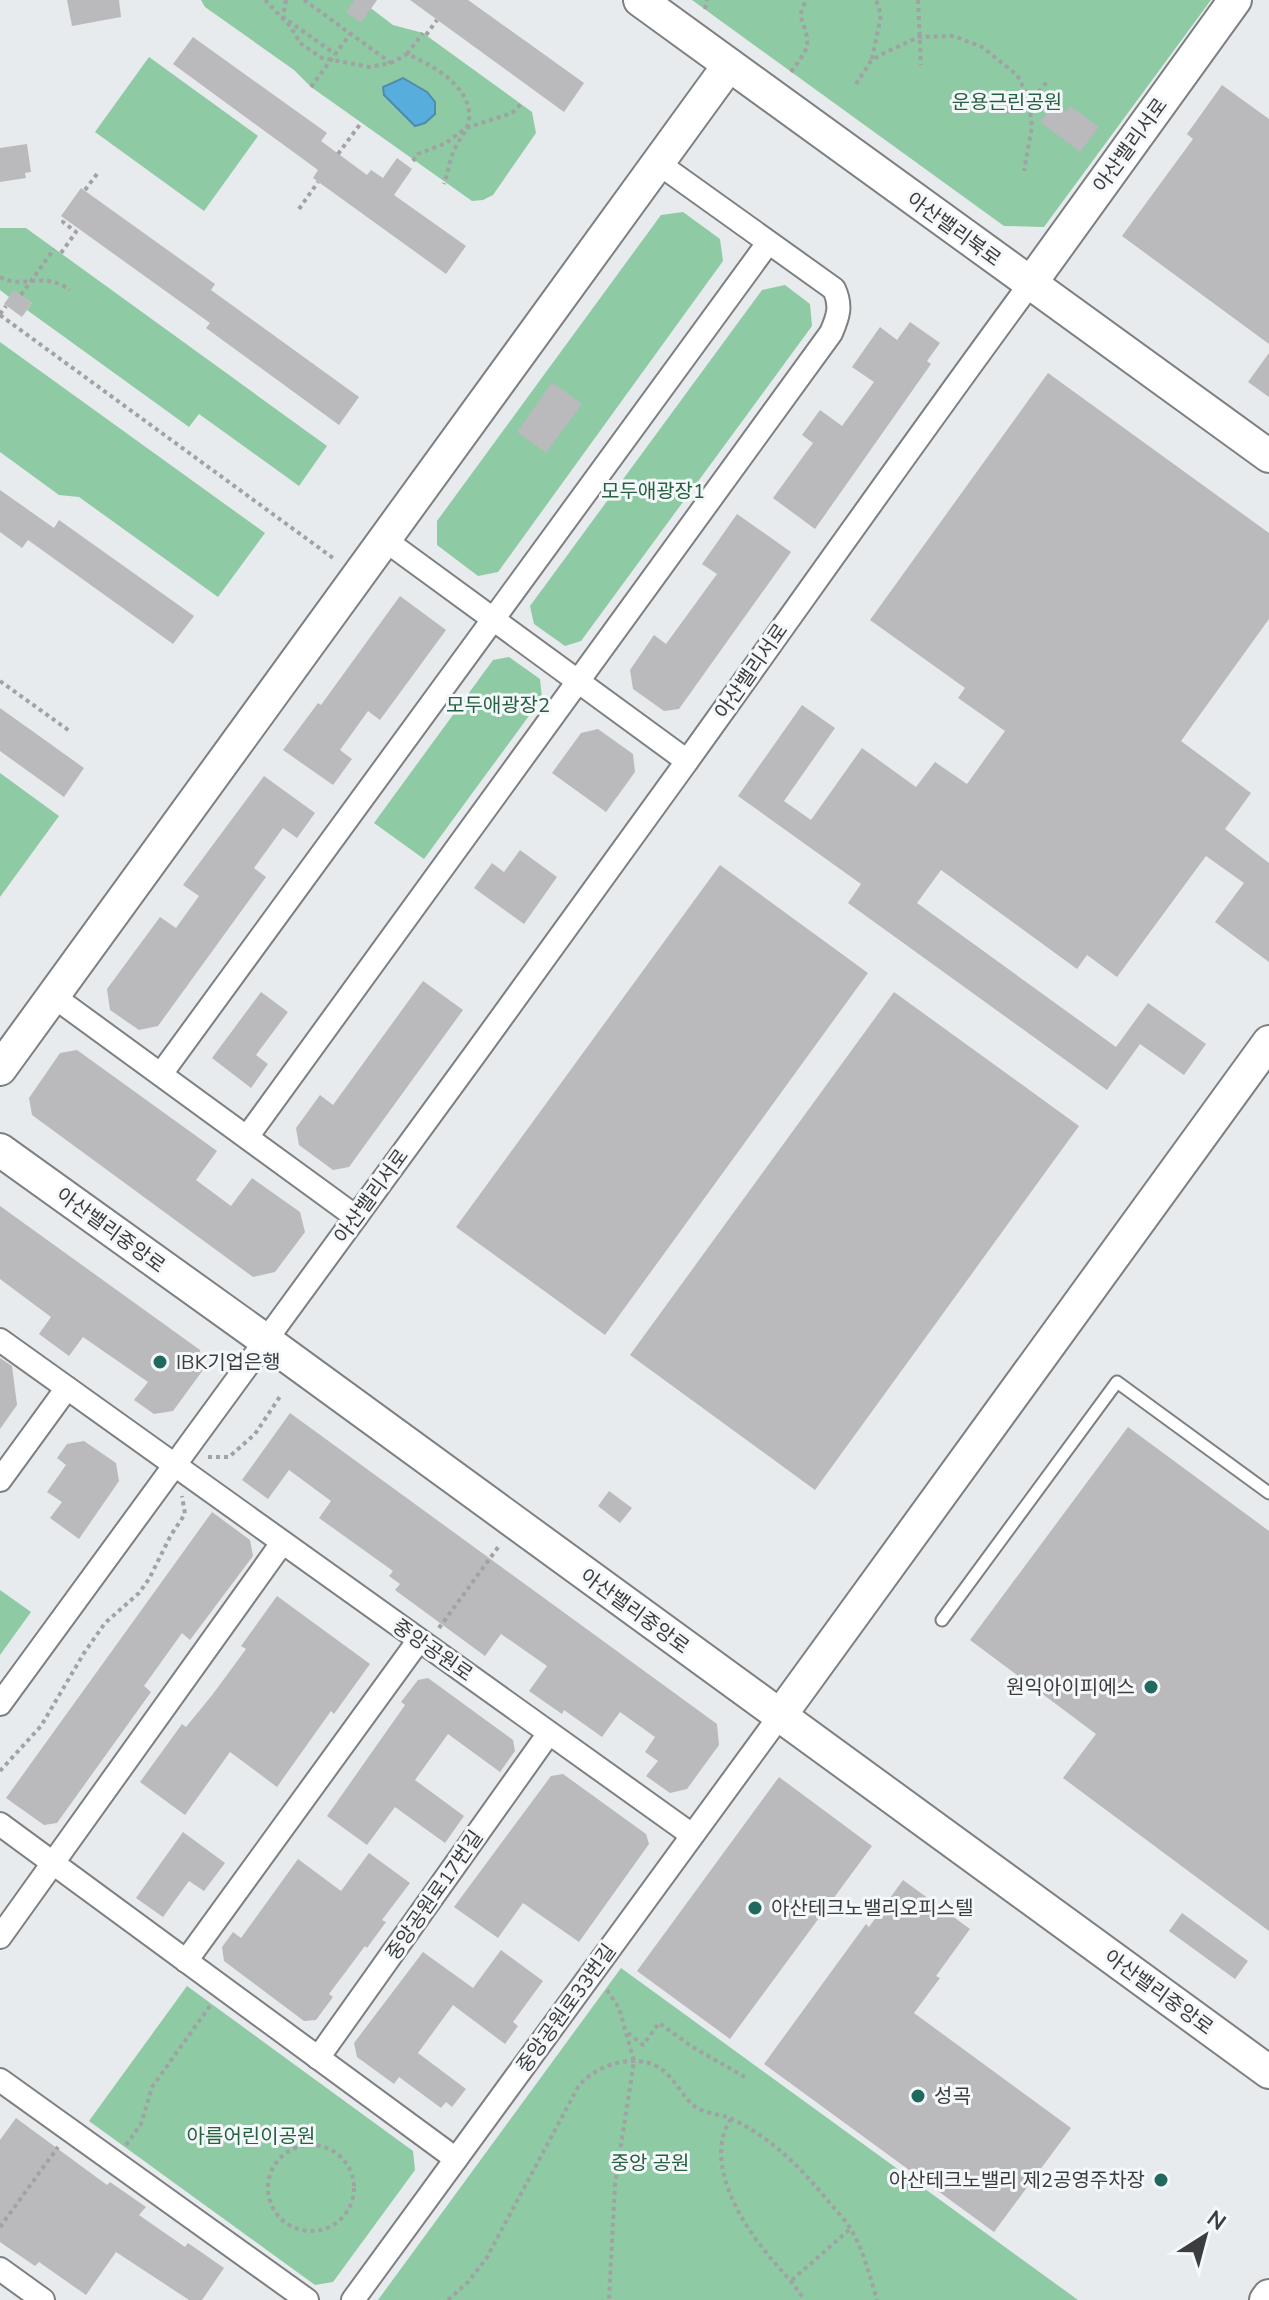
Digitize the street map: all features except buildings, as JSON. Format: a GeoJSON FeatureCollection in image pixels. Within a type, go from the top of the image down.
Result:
{"type":"FeatureCollection","features":[{"type":"Feature","properties":{"kind":"street","name":"아산밸리북로"},"geometry":{"type":"LineString","coordinates":[[640,0],[1269,456]]}},
{"type":"Feature","properties":{"kind":"street","name":"아산밸리서로"},"geometry":{"type":"LineString","coordinates":[[265,1340],[1235,0]]}},
{"type":"Feature","properties":{"kind":"street"},"geometry":{"type":"LineString","coordinates":[[0,1069],[729,65]]}},
{"type":"Feature","properties":{"kind":"street"},"geometry":{"type":"LineString","coordinates":[[247,1137],[831,333],[839,316],[839,299],[834,289],[658,163]]}},
{"type":"Feature","properties":{"kind":"street"},"geometry":{"type":"LineString","coordinates":[[161,1074],[768,243]]}},
{"type":"Feature","properties":{"kind":"street"},"geometry":{"type":"LineString","coordinates":[[385,540],[687,761]]}},
{"type":"Feature","properties":{"kind":"street"},"geometry":{"type":"LineString","coordinates":[[53,996],[356,1217]]}},
{"type":"Feature","properties":{"kind":"street"},"geometry":{"type":"LineString","coordinates":[[779,1717],[1269,1042]]}},
{"type":"Feature","properties":{"kind":"street","name":"아산밸리중앙로"},"geometry":{"type":"LineString","coordinates":[[0,1150],[1269,2072]]}},
{"type":"Feature","properties":{"kind":"street","name":"중앙공원로"},"geometry":{"type":"LineString","coordinates":[[0,1340],[282,1543],[428,1636],[549,1733],[692,1835]]}},
{"type":"Feature","properties":{"kind":"street"},"geometry":{"type":"LineString","coordinates":[[0,1704],[265,1340]]}},
{"type":"Feature","properties":{"kind":"street"},"geometry":{"type":"LineString","coordinates":[[0,1480],[67,1388]]}},
{"type":"Feature","properties":{"kind":"street"},"geometry":{"type":"LineString","coordinates":[[0,1937],[282,1543]]}},
{"type":"Feature","properties":{"kind":"street"},"geometry":{"type":"LineString","coordinates":[[186,1961],[428,1636]]}},
{"type":"Feature","properties":{"kind":"street","name":"중앙공원로33번길"},"geometry":{"type":"LineString","coordinates":[[353,2300],[779,1717]]}},
{"type":"Feature","properties":{"kind":"street","name":"중앙공원로17번길"},"geometry":{"type":"LineString","coordinates":[[318,2058],[549,1733]]}},
{"type":"Feature","properties":{"kind":"street"},"geometry":{"type":"LineString","coordinates":[[0,1824],[456,2159]]}},
{"type":"Feature","properties":{"kind":"street"},"geometry":{"type":"LineString","coordinates":[[0,2080],[307,2300]]}},
{"type":"Feature","properties":{"kind":"street"},"geometry":{"type":"LineString","coordinates":[[0,2269],[43,2300]]}},
{"type":"Feature","properties":{"kind":"lane"},"geometry":{"type":"LineString","coordinates":[[942,1620],[1117,1382],[1269,1493]]}},
{"type":"Feature","properties":{"kind":"path"},"geometry":{"type":"LineString","coordinates":[[265,0],[283,17],[335,54]]}},
{"type":"Feature","properties":{"kind":"path"},"geometry":{"type":"LineString","coordinates":[[286,0],[283,17],[309,52],[331,60],[369,67],[391,63],[407,54],[437,20]]}},
{"type":"Feature","properties":{"kind":"path"},"geometry":{"type":"LineString","coordinates":[[304,0],[391,63]]}},
{"type":"Feature","properties":{"kind":"path"},"geometry":{"type":"LineString","coordinates":[[705,9],[707,0]]}},
{"type":"Feature","properties":{"kind":"path"},"geometry":{"type":"LineString","coordinates":[[791,72],[808,49],[807,34],[800,15],[806,0]]}},
{"type":"Feature","properties":{"kind":"path"},"geometry":{"type":"LineString","coordinates":[[856,84],[871,61],[881,15],[876,0]]}},
{"type":"Feature","properties":{"kind":"path"},"geometry":{"type":"LineString","coordinates":[[918,0],[921,65]]}},
{"type":"Feature","properties":{"kind":"path"},"geometry":{"type":"LineString","coordinates":[[311,87],[350,33]]}},
{"type":"Feature","properties":{"kind":"path"},"geometry":{"type":"LineString","coordinates":[[871,61],[919,37],[954,36],[982,47],[1017,75],[1023,84],[1032,112],[1031,141],[1024,171]]}},
{"type":"Feature","properties":{"kind":"path"},"geometry":{"type":"LineString","coordinates":[[407,54],[437,70],[461,92],[469,110],[469,121],[453,153],[444,184]]}},
{"type":"Feature","properties":{"kind":"path"},"geometry":{"type":"LineString","coordinates":[[1005,112],[1029,102],[1048,81]]}},
{"type":"Feature","properties":{"kind":"path"},"geometry":{"type":"LineString","coordinates":[[413,161],[418,154],[446,143],[466,128],[512,113],[521,104]]}},
{"type":"Feature","properties":{"kind":"path"},"geometry":{"type":"LineString","coordinates":[[338,154],[361,123]]}},
{"type":"Feature","properties":{"kind":"path"},"geometry":{"type":"LineString","coordinates":[[85,190],[97,174]]}},
{"type":"Feature","properties":{"kind":"path"},"geometry":{"type":"LineString","coordinates":[[299,209],[318,182]]}},
{"type":"Feature","properties":{"kind":"path"},"geometry":{"type":"LineString","coordinates":[[61,253],[76,232],[63,222],[65,218]]}},
{"type":"Feature","properties":{"kind":"path"},"geometry":{"type":"LineString","coordinates":[[21,295],[54,249]]}},
{"type":"Feature","properties":{"kind":"path"},"geometry":{"type":"LineString","coordinates":[[0,277],[11,282],[32,279],[58,282],[70,290]]}},
{"type":"Feature","properties":{"kind":"path"},"geometry":{"type":"LineString","coordinates":[[6,306],[0,315],[333,558]]}},
{"type":"Feature","properties":{"kind":"path"},"geometry":{"type":"LineString","coordinates":[[0,681],[71,732]]}},
{"type":"Feature","properties":{"kind":"path"},"geometry":{"type":"LineString","coordinates":[[208,1457],[229,1457],[255,1434],[281,1395]]}},
{"type":"Feature","properties":{"kind":"path"},"geometry":{"type":"LineString","coordinates":[[0,1771],[41,1726],[93,1638],[149,1579],[185,1514],[182,1493]]}},
{"type":"Feature","properties":{"kind":"path"},"geometry":{"type":"LineString","coordinates":[[428,1636],[499,1546]]}},
{"type":"Feature","properties":{"kind":"path"},"geometry":{"type":"LineString","coordinates":[[606,1988],[619,2008],[634,2061],[615,2184],[609,2300]]}},
{"type":"Feature","properties":{"kind":"path"},"geometry":{"type":"LineString","coordinates":[[123,2149],[141,2124],[152,2087],[213,2001]]}},
{"type":"Feature","properties":{"kind":"path"},"geometry":{"type":"LineString","coordinates":[[626,2032],[643,2045],[659,2023],[694,2048],[745,2077]]}},
{"type":"Feature","properties":{"kind":"path"},"geometry":{"type":"LineString","coordinates":[[448,2300],[468,2282],[486,2259],[587,2075],[606,2065],[634,2061],[660,2068],[679,2086],[695,2108],[731,2119],[778,2146],[803,2170],[851,2229],[865,2259],[877,2300]]}},
{"type":"Feature","properties":{"kind":"path"},"geometry":{"type":"LineString","coordinates":[[731,2119],[723,2130],[720,2149],[729,2187],[764,2250],[792,2280],[804,2300]]}},
{"type":"Feature","properties":{"kind":"path"},"geometry":{"type":"LineString","coordinates":[[0,2227],[61,2142]]}},
{"type":"Feature","properties":{"kind":"path"},"geometry":{"type":"LineString","coordinates":[[319,2145],[336,2152],[348,2165],[354,2181],[353,2199],[345,2215],[331,2226],[313,2231],[296,2228],[275,2211],[268,2185],[273,2168],[284,2154],[301,2146],[319,2145]]}},
{"type":"Feature","properties":{"kind":"path"},"geometry":{"type":"LineString","coordinates":[[792,2280],[851,2229]]}},
{"type":"Feature","properties":{"kind":"green space"},"geometry":{"type":"Polygon","coordinates":[[[201,0],[360,0],[393,25],[423,33],[532,112],[536,133],[493,195],[472,201],[311,87],[294,70],[205,7],[201,0]]]}},
{"type":"Feature","properties":{"kind":"green space","name":"운용근린공원"},"geometry":{"type":"Polygon","coordinates":[[[692,0],[1211,0],[1044,227],[1004,226],[692,0]]]}},
{"type":"Feature","properties":{"kind":"green space"},"geometry":{"type":"Polygon","coordinates":[[[149,57],[258,136],[204,211],[95,132],[149,57]]]}},
{"type":"Feature","properties":{"kind":"green space"},"geometry":{"type":"Polygon","coordinates":[[[683,212],[720,239],[723,261],[498,572],[478,576],[437,545],[437,521],[661,215],[683,212]]]}},
{"type":"Feature","properties":{"kind":"green space"},"geometry":{"type":"Polygon","coordinates":[[[0,228],[26,228],[327,446],[299,486],[199,414],[189,427],[27,310],[32,303],[14,291],[9,297],[0,290],[0,228]]]}},
{"type":"Feature","properties":{"kind":"green space","name":"모두애광장1"},"geometry":{"type":"Polygon","coordinates":[[[785,285],[810,304],[812,326],[581,641],[565,646],[534,624],[530,606],[762,290],[785,285]]]}},
{"type":"Feature","properties":{"kind":"green space"},"geometry":{"type":"Polygon","coordinates":[[[0,342],[265,533],[218,597],[79,497],[59,495],[0,452],[0,342]]]}},
{"type":"Feature","properties":{"kind":"green space","name":"모두애광장2"},"geometry":{"type":"Polygon","coordinates":[[[509,657],[540,679],[542,698],[424,859],[374,823],[493,660],[509,657]]]}},
{"type":"Feature","properties":{"kind":"green space"},"geometry":{"type":"Polygon","coordinates":[[[0,773],[59,816],[0,897],[0,773]]]}},
{"type":"Feature","properties":{"kind":"green space"},"geometry":{"type":"Polygon","coordinates":[[[0,1590],[31,1612],[0,1655],[0,1590]]]}},
{"type":"Feature","properties":{"kind":"green space","name":"중앙 공원"},"geometry":{"type":"Polygon","coordinates":[[[621,1968],[1078,2300],[378,2300],[621,1968]]]}},
{"type":"Feature","properties":{"kind":"green space","name":"아름어린이공원"},"geometry":{"type":"Polygon","coordinates":[[[187,1986],[413,2151],[415,2170],[333,2282],[315,2285],[89,2121],[187,1986]]]}},
{"type":"Feature","properties":{"kind":"water"},"geometry":{"type":"Polygon","coordinates":[[[403,78],[427,92],[435,102],[435,114],[425,123],[415,126],[384,95],[383,87],[403,78]]]}},
{"type":"Feature","properties":{"kind":"place","name":"IBK기업은행"},"geometry":{"type":"Point","coordinates":[160,1362]}},
{"type":"Feature","properties":{"kind":"place","name":"원익아이피에스"},"geometry":{"type":"Point","coordinates":[1151,1687]}},
{"type":"Feature","properties":{"kind":"place","name":"아산테크노밸리오피스텔"},"geometry":{"type":"Point","coordinates":[755,1908]}},
{"type":"Feature","properties":{"kind":"place","name":"성곡"},"geometry":{"type":"Point","coordinates":[918,2096]}},
{"type":"Feature","properties":{"kind":"place","name":"아산테크노밸리 제2공영주차장"},"geometry":{"type":"Point","coordinates":[1161,2180]}}]}
